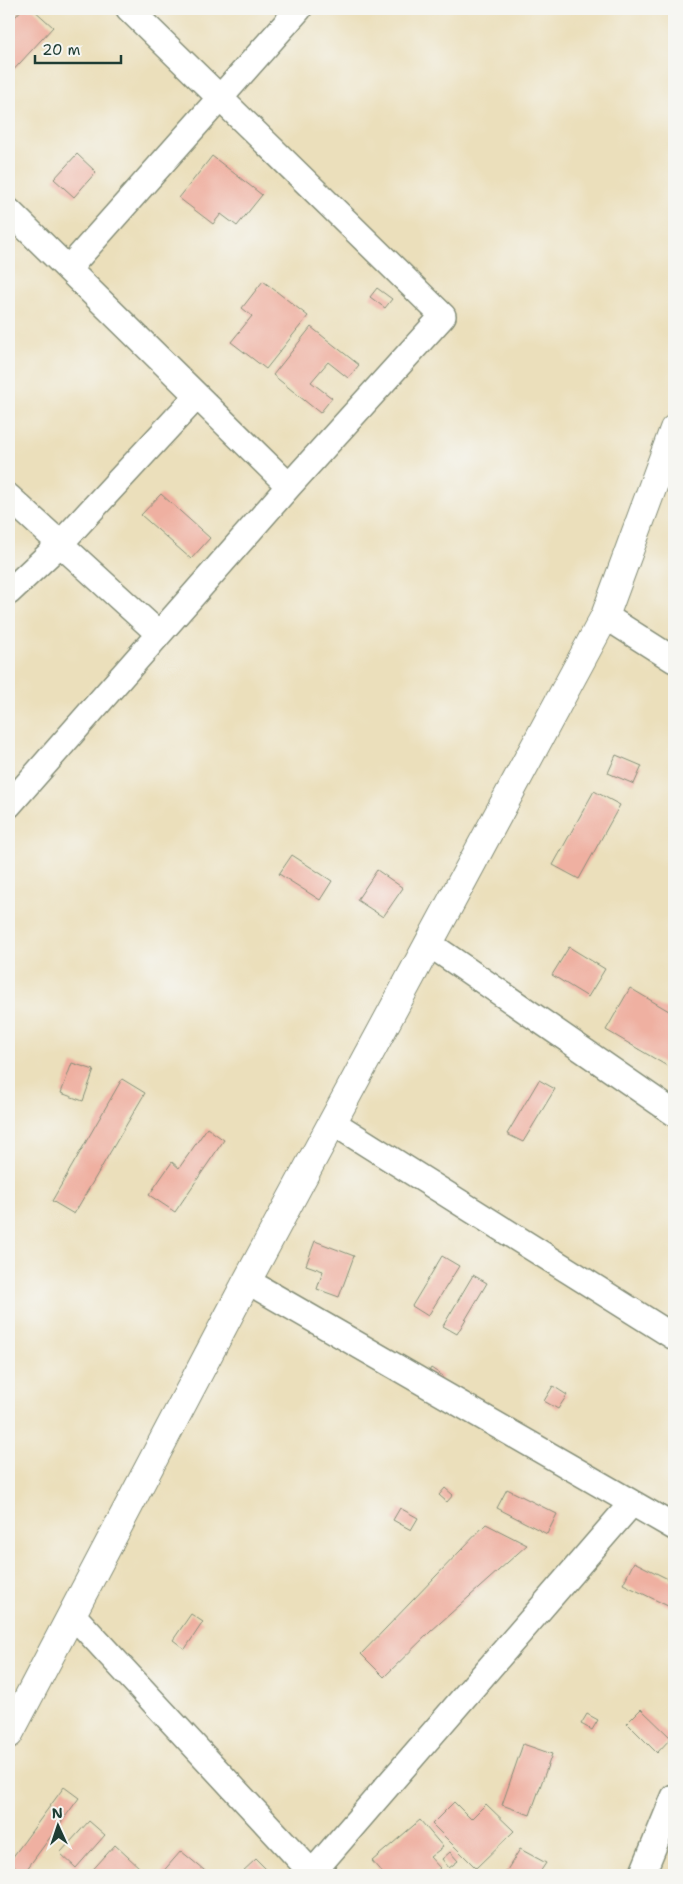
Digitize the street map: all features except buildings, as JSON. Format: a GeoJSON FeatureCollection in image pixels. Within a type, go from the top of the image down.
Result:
{"type":"FeatureCollection","features":[{"type":"Feature","properties":{"kind":"street"},"geometry":{"type":"LineString","coordinates":[[9,805],[289,486],[443,316],[130,9]]}},
{"type":"Feature","properties":{"kind":"street"},"geometry":{"type":"LineString","coordinates":[[68,269],[298,9]]}},
{"type":"Feature","properties":{"kind":"street"},"geometry":{"type":"LineString","coordinates":[[9,211],[289,486]]}},
{"type":"Feature","properties":{"kind":"street"},"geometry":{"type":"LineString","coordinates":[[9,592],[60,544],[197,396]]}},
{"type":"Feature","properties":{"kind":"street"},"geometry":{"type":"LineString","coordinates":[[9,1734],[246,1281],[605,616],[674,429]]}},
{"type":"Feature","properties":{"kind":"street"},"geometry":{"type":"LineString","coordinates":[[9,497],[159,634]]}},
{"type":"Feature","properties":{"kind":"street"},"geometry":{"type":"LineString","coordinates":[[605,616],[674,660]]}},
{"type":"Feature","properties":{"kind":"street"},"geometry":{"type":"LineString","coordinates":[[428,943],[674,1113]]}},
{"type":"Feature","properties":{"kind":"street"},"geometry":{"type":"LineString","coordinates":[[332,1122],[674,1337]]}},
{"type":"Feature","properties":{"kind":"street"},"geometry":{"type":"LineString","coordinates":[[246,1281],[674,1527]]}},
{"type":"Feature","properties":{"kind":"street"},"geometry":{"type":"LineString","coordinates":[[72,1614],[313,1874],[632,1503]]}},
{"type":"Feature","properties":{"kind":"street"},"geometry":{"type":"LineString","coordinates":[[642,1875],[673,1805]]}}]}
